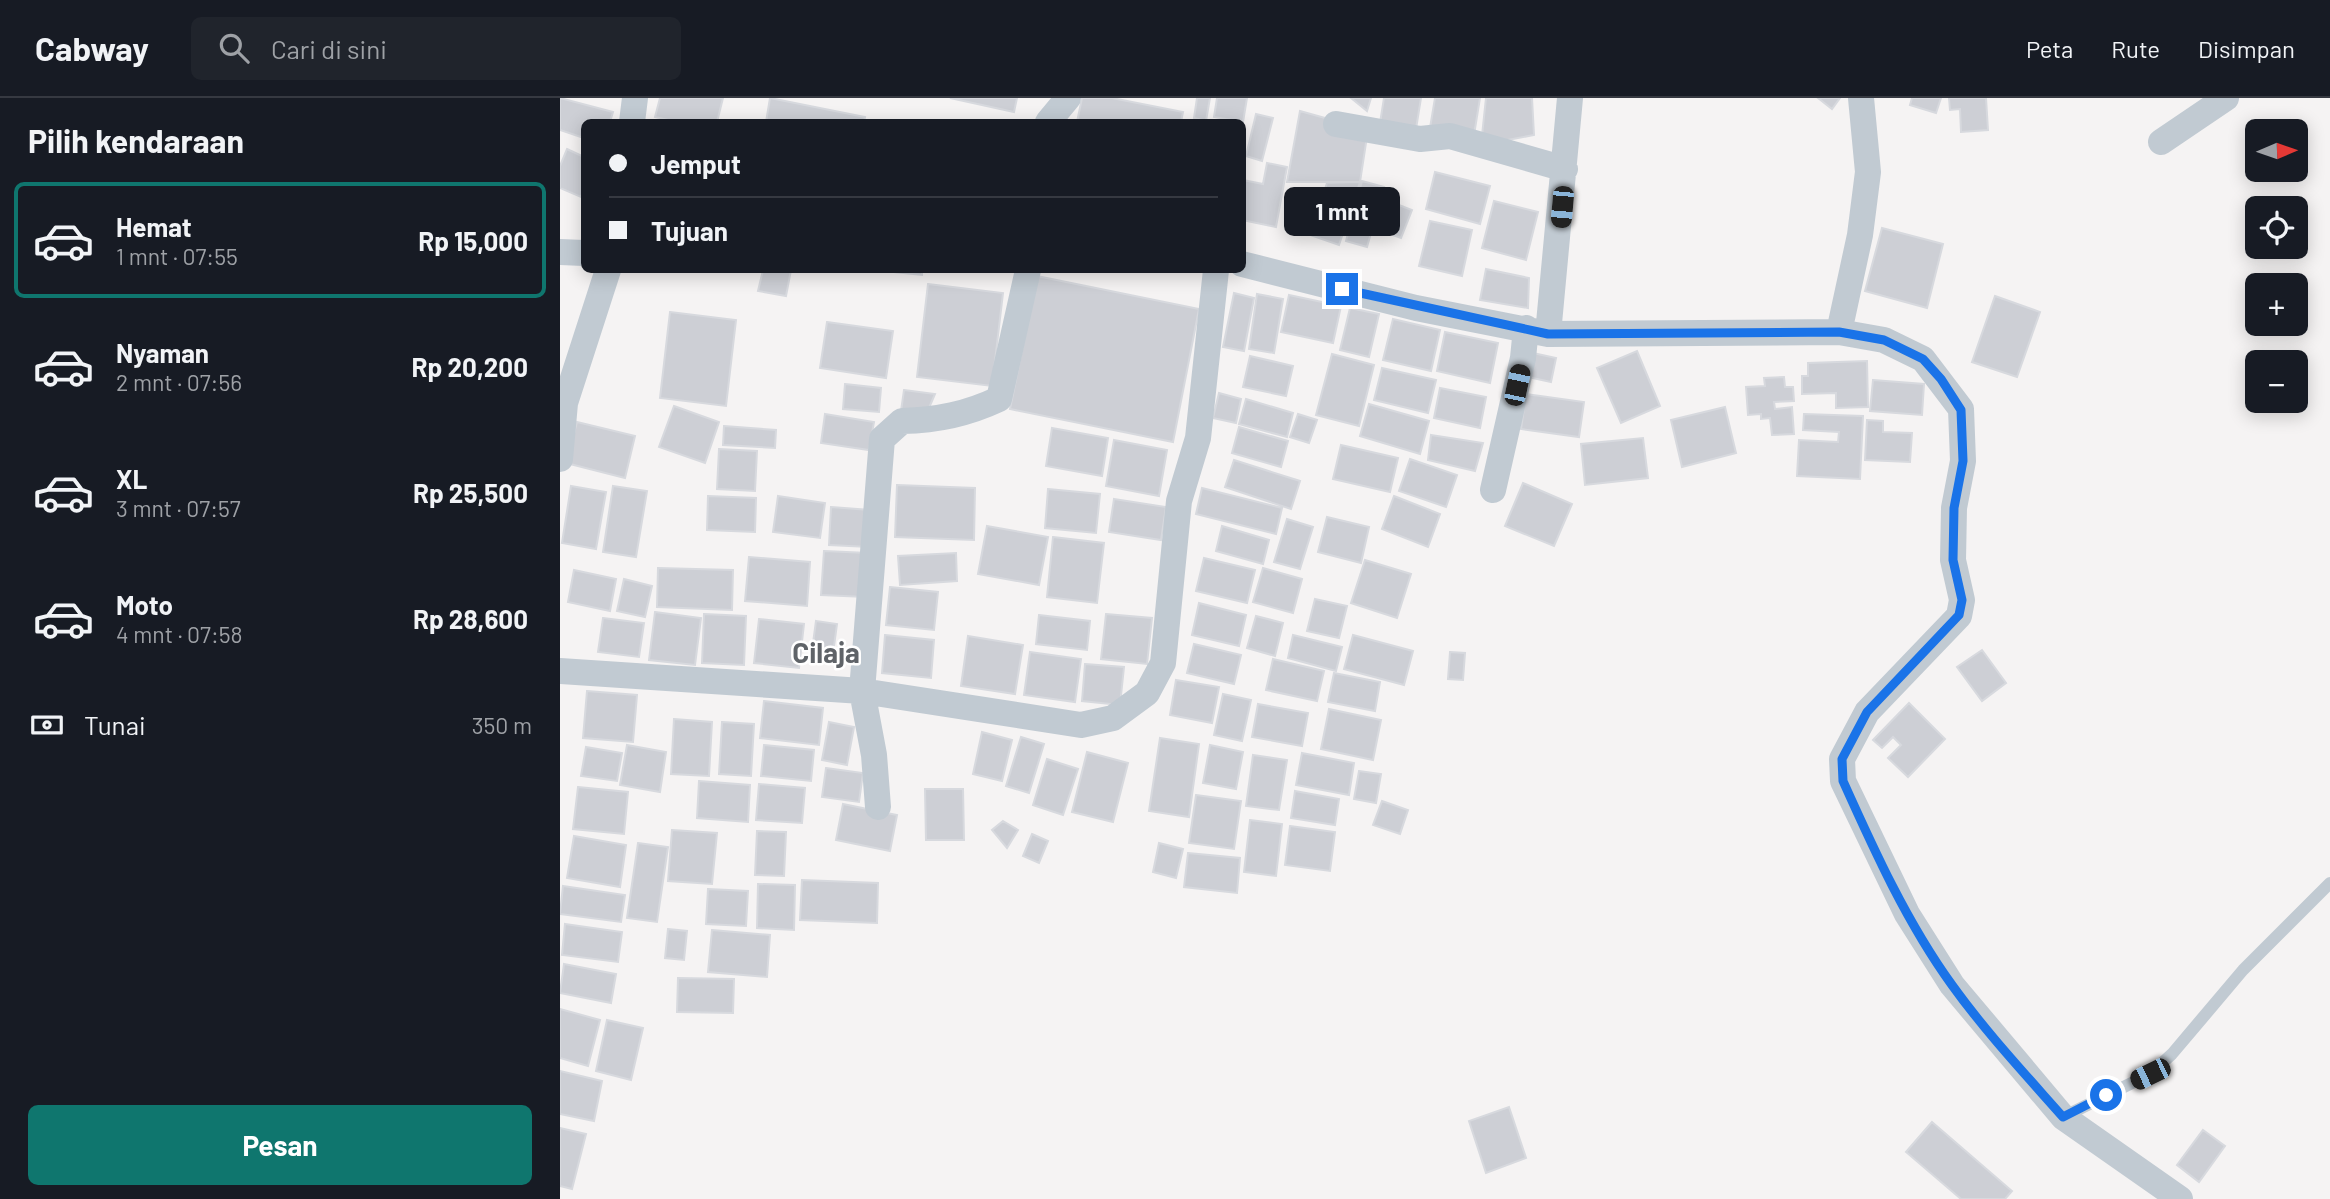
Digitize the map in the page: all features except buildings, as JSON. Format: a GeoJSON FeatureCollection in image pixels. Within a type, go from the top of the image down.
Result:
{"type":"FeatureCollection","features":[{"type":"Feature","properties":{"kind":"street"},"geometry":{"type":"LineString","coordinates":[[632,119],[635,98]]}},
{"type":"Feature","properties":{"kind":"street"},"geometry":{"type":"LineString","coordinates":[[1042,119],[1046,98]]}},
{"type":"Feature","properties":{"kind":"street"},"geometry":{"type":"LineString","coordinates":[[1050,119],[1068,98]]}},
{"type":"Feature","properties":{"kind":"street"},"geometry":{"type":"LineString","coordinates":[[1493,490],[1522,358],[1537,331],[1565,169],[1570,98]]}},
{"type":"Feature","properties":{"kind":"street"},"geometry":{"type":"LineString","coordinates":[[1839,332],[1860,235],[1868,172],[1861,98]]}},
{"type":"Feature","properties":{"kind":"street"},"geometry":{"type":"LineString","coordinates":[[2161,142],[2226,98]]}},
{"type":"Feature","properties":{"kind":"street"},"geometry":{"type":"LineString","coordinates":[[1336,124],[1420,139],[1450,136],[1565,169]]}},
{"type":"Feature","properties":{"kind":"street"},"geometry":{"type":"LineString","coordinates":[[560,251],[581,253]]}},
{"type":"Feature","properties":{"kind":"street"},"geometry":{"type":"LineString","coordinates":[[1246,265],[1416,308],[1537,331],[1839,332],[1884,340],[1923,359],[1961,410],[1963,461],[1954,508],[1953,560],[1962,600],[1959,615],[1867,712],[1842,759],[1843,781],[1907,914],[1952,985],[2063,1117],[2180,1199]]}},
{"type":"Feature","properties":{"kind":"street"},"geometry":{"type":"LineString","coordinates":[[560,459],[565,403],[607,273]]}},
{"type":"Feature","properties":{"kind":"street"},"geometry":{"type":"LineString","coordinates":[[878,807],[874,755],[862,691],[882,439],[902,421],[936,420],[977,410],[999,399],[1027,273]]}},
{"type":"Feature","properties":{"kind":"street"},"geometry":{"type":"LineString","coordinates":[[560,671],[862,691],[1081,725],[1113,718],[1147,693],[1163,663],[1179,501],[1198,438],[1216,273]]}},
{"type":"Feature","properties":{"kind":"lane"},"geometry":{"type":"LineString","coordinates":[[2063,1117],[2150,1074],[2172,1055],[2243,970],[2330,883]]}},
{"type":"Feature","properties":{"kind":"district","name":"Cilaja"},"geometry":{"type":"Point","coordinates":[826,653]}},
{"type":"Feature","properties":{"kind":"route"},"geometry":{"type":"LineString","coordinates":[[1342,289],[1416,308],[1548,334],[1839,332],[1884,340],[1923,359],[1941,379],[1961,410],[1963,461],[1954,508],[1953,560],[1962,600],[1959,615],[1944,634],[1867,712],[1842,759],[1843,781],[1907,914],[1952,985],[2009,1054],[2063,1117],[2106,1095]]}}]}
